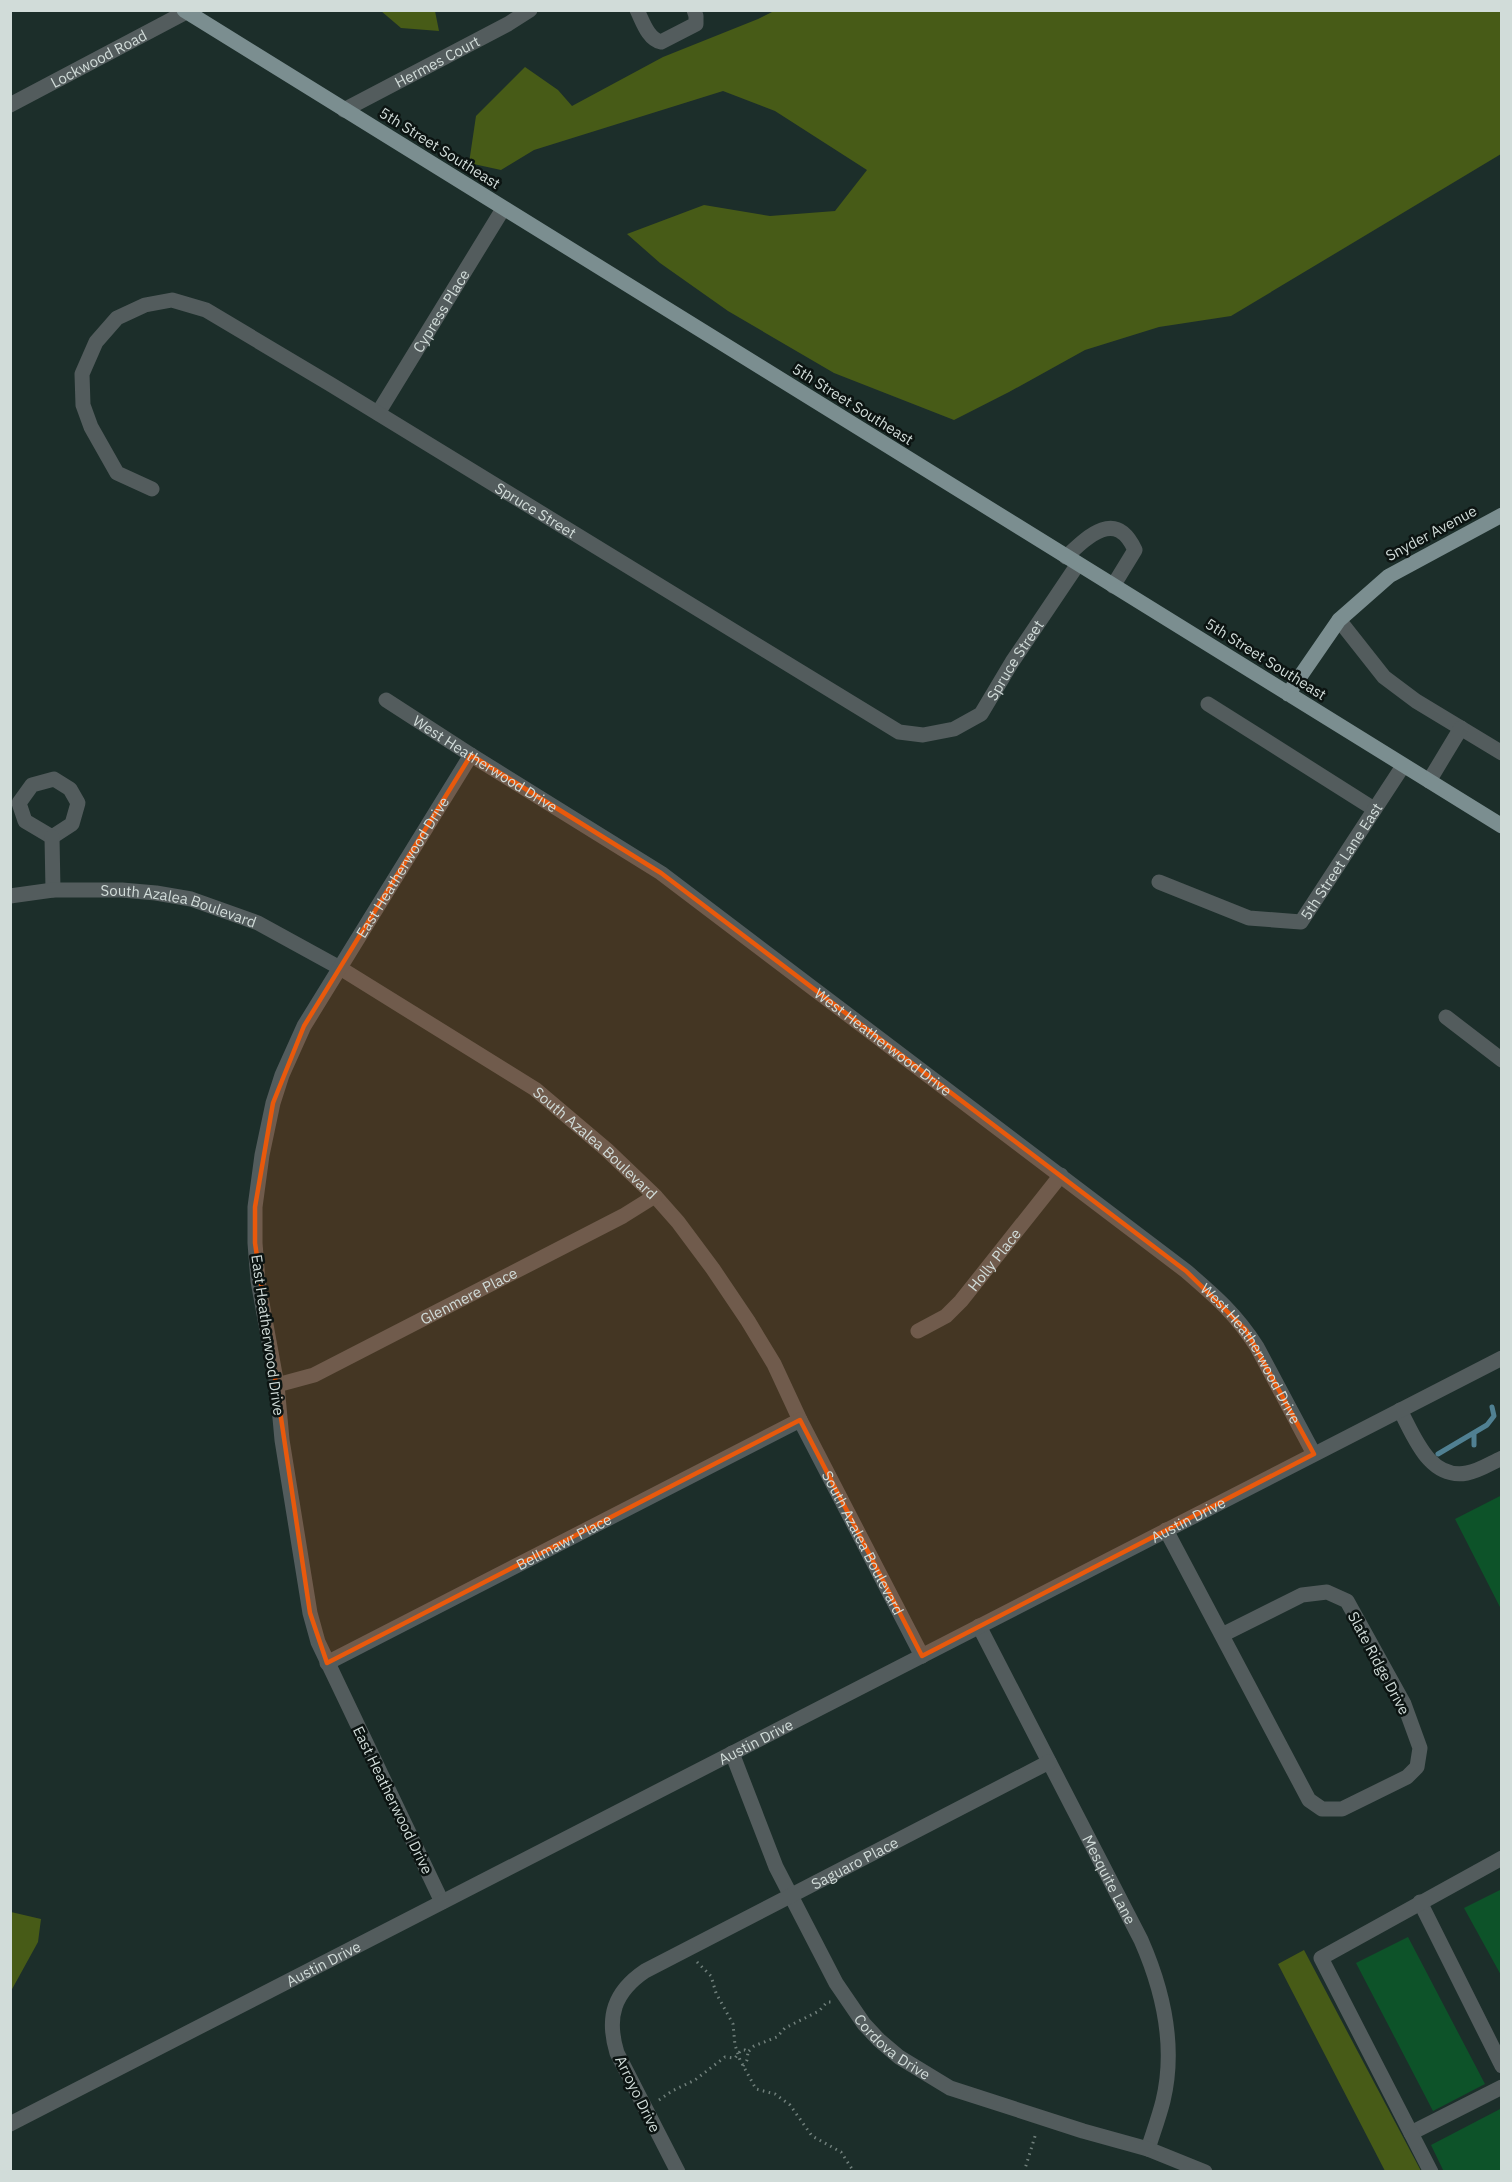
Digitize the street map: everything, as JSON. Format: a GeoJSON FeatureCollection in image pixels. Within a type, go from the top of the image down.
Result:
{"type":"FeatureCollection","features":[{"type":"Feature","properties":{"kind":"main road","name":"5th Street Southeast"},"geometry":{"type":"LineString","coordinates":[[185,11],[1502,826]]}},
{"type":"Feature","properties":{"kind":"main road","name":"Snyder Avenue"},"geometry":{"type":"LineString","coordinates":[[1288,694],[1339,620],[1389,576],[1502,515]]}},
{"type":"Feature","properties":{"kind":"street","name":"Hermes Court"},"geometry":{"type":"LineString","coordinates":[[344,110],[508,24],[530,10]]}},
{"type":"Feature","properties":{"kind":"street"},"geometry":{"type":"LineString","coordinates":[[637,10],[650,35],[662,42],[696,24],[694,10]]}},
{"type":"Feature","properties":{"kind":"street","name":"Lockwood Road"},"geometry":{"type":"LineString","coordinates":[[10,105],[185,11]]}},
{"type":"Feature","properties":{"kind":"street","name":"Cypress Place"},"geometry":{"type":"LineString","coordinates":[[378,413],[503,209]]}},
{"type":"Feature","properties":{"kind":"street","name":"Spruce Street"},"geometry":{"type":"LineString","coordinates":[[152,489],[117,473],[91,427],[83,405],[82,374],[96,342],[117,318],[146,305],[172,300],[206,310],[899,732],[923,735],[954,729],[981,714],[1087,537],[1105,530],[1116,529],[1128,535],[1135,550],[1113,586]]}},
{"type":"Feature","properties":{"kind":"street"},"geometry":{"type":"LineString","coordinates":[[1339,620],[1384,677],[1416,701],[1502,753]]}},
{"type":"Feature","properties":{"kind":"street","name":"West Heatherwood Drive"},"geometry":{"type":"LineString","coordinates":[[386,700],[661,873],[1186,1271],[1232,1312],[1257,1347],[1314,1454]]}},
{"type":"Feature","properties":{"kind":"street"},"geometry":{"type":"LineString","coordinates":[[1208,704],[1374,809]]}},
{"type":"Feature","properties":{"kind":"street"},"geometry":{"type":"LineString","coordinates":[[1429,781],[1461,728]]}},
{"type":"Feature","properties":{"kind":"street","name":"East Heatherwood Drive"},"geometry":{"type":"LineString","coordinates":[[442,1902],[327,1663],[310,1613],[282,1440],[277,1385],[258,1281],[255,1207],[262,1155],[273,1103],[282,1075],[304,1026],[471,755]]}},
{"type":"Feature","properties":{"kind":"street","name":"5th Street Lane East"},"geometry":{"type":"LineString","coordinates":[[1159,882],[1249,918],[1301,922],[1403,765]]}},
{"type":"Feature","properties":{"kind":"street"},"geometry":{"type":"LineString","coordinates":[[52,837],[53,891]]}},
{"type":"Feature","properties":{"kind":"street","name":"South Azalea Boulevard"},"geometry":{"type":"LineString","coordinates":[[10,896],[53,891],[122,890],[191,899],[222,908],[258,923],[340,968],[535,1089],[607,1150],[655,1196],[678,1222],[713,1269],[774,1364],[800,1420],[922,1656]]}},
{"type":"Feature","properties":{"kind":"street"},"geometry":{"type":"LineString","coordinates":[[1446,1017],[1502,1060]]}},
{"type":"Feature","properties":{"kind":"street","name":"Holly Place"},"geometry":{"type":"LineString","coordinates":[[918,1331],[946,1316],[962,1301],[1061,1175]]}},
{"type":"Feature","properties":{"kind":"street","name":"Glenmere Place"},"geometry":{"type":"LineString","coordinates":[[277,1385],[314,1375],[623,1216],[655,1196]]}},
{"type":"Feature","properties":{"kind":"street","name":"Austin Drive"},"geometry":{"type":"LineString","coordinates":[[10,2124],[1502,1358]]}},
{"type":"Feature","properties":{"kind":"street"},"geometry":{"type":"LineString","coordinates":[[1400,1410],[1426,1459],[1439,1468],[1464,1474],[1502,1458]]}},
{"type":"Feature","properties":{"kind":"street","name":"Bellmawr Place"},"geometry":{"type":"LineString","coordinates":[[327,1663],[800,1420]]}},
{"type":"Feature","properties":{"kind":"street","name":"Slate Ridge Drive"},"geometry":{"type":"LineString","coordinates":[[1166,1530],[1308,1800],[1322,1809],[1342,1809],[1407,1777],[1417,1767],[1420,1748],[1404,1704],[1347,1601],[1327,1592],[1302,1595],[1222,1635]]}},
{"type":"Feature","properties":{"kind":"street","name":"Mesquite Lane"},"geometry":{"type":"LineString","coordinates":[[979,1626],[1150,1960],[1162,1999],[1168,2050],[1163,2100],[1148,2150]]}},
{"type":"Feature","properties":{"kind":"street","name":"Cordova Drive"},"geometry":{"type":"LineString","coordinates":[[732,1753],[776,1867],[836,1983],[864,2024],[879,2040],[899,2057],[950,2088],[1148,2150],[1205,2172]]}},
{"type":"Feature","properties":{"kind":"street","name":"Saguaro Place"},"geometry":{"type":"LineString","coordinates":[[660,1962],[1048,1762]]}},
{"type":"Feature","properties":{"kind":"street"},"geometry":{"type":"LineString","coordinates":[[1431,2172],[1321,1958],[1502,1858]]}},
{"type":"Feature","properties":{"kind":"street"},"geometry":{"type":"LineString","coordinates":[[1420,1902],[1502,2066]]}},
{"type":"Feature","properties":{"kind":"street","name":"Arroyo Drive"},"geometry":{"type":"LineString","coordinates":[[660,1962],[632,1980],[621,1993],[612,2025],[613,2040],[617,2053],[678,2172]]}},
{"type":"Feature","properties":{"kind":"street"},"geometry":{"type":"LineString","coordinates":[[1412,2133],[1500,2091]]}},
{"type":"Feature","properties":{"kind":"path"},"geometry":{"type":"LineString","coordinates":[[690,1947],[694,1960],[711,1976],[716,1993],[733,2024],[738,2054],[756,2089],[775,2094],[790,2105],[812,2136],[841,2152],[854,2172]]}},
{"type":"Feature","properties":{"kind":"path"},"geometry":{"type":"LineString","coordinates":[[743,2066],[748,2052],[754,2046],[777,2037],[785,2028],[819,2011],[827,2002],[835,2002],[846,1996]]}},
{"type":"Feature","properties":{"kind":"path"},"geometry":{"type":"LineString","coordinates":[[644,2107],[695,2080],[719,2060],[725,2057],[735,2058],[741,2050],[746,2049],[748,2052]]}},
{"type":"Feature","properties":{"kind":"path"},"geometry":{"type":"LineString","coordinates":[[1024,2172],[1040,2117]]}},
{"type":"Feature","properties":{"kind":"highlighted area"},"geometry":{"type":"Polygon","coordinates":[[[471,755],[661,873],[1186,1271],[1246,1330],[1314,1454],[922,1656],[800,1420],[327,1663],[310,1613],[255,1243],[255,1207],[273,1103],[304,1026],[471,755]]]}},
{"type":"Feature","properties":{"kind":"green space"},"geometry":{"type":"Polygon","coordinates":[[[776,10],[1501,11],[1501,154],[1231,316],[1159,327],[1085,350],[954,420],[834,373],[728,311],[660,263],[627,234],[704,205],[770,216],[835,211],[867,170],[775,111],[723,91],[534,150],[501,170],[469,163],[476,116],[525,67],[558,90],[572,106],[663,57],[776,10]]]}},
{"type":"Feature","properties":{"kind":"green space"},"geometry":{"type":"Polygon","coordinates":[[[381,11],[435,11],[439,31],[401,28],[381,11]]]}},
{"type":"Feature","properties":{"kind":"green space"},"geometry":{"type":"Polygon","coordinates":[[[11,1912],[41,1919],[38,1942],[11,1991],[11,1912]]]}},
{"type":"Feature","properties":{"kind":"green space"},"geometry":{"type":"Polygon","coordinates":[[[1304,1950],[1421,2171],[1385,2171],[1278,1964],[1304,1950]]]}},
{"type":"Feature","properties":{"kind":"building"},"geometry":{"type":"Polygon","coordinates":[[[1502,1495],[1502,1611],[1455,1519],[1502,1495]]]}},
{"type":"Feature","properties":{"kind":"building"},"geometry":{"type":"Polygon","coordinates":[[[1502,1889],[1502,1977],[1464,1908],[1502,1889]]]}},
{"type":"Feature","properties":{"kind":"building"},"geometry":{"type":"Polygon","coordinates":[[[1408,1937],[1485,2084],[1433,2111],[1356,1963],[1408,1937]]]}},
{"type":"Feature","properties":{"kind":"building"},"geometry":{"type":"Polygon","coordinates":[[[1502,2108],[1502,2172],[1444,2172],[1431,2145],[1502,2108]]]}},
{"type":"Feature","properties":{"kind":"waterway"},"geometry":{"type":"LineString","coordinates":[[1438,1454],[1487,1425],[1494,1416],[1492,1407]]}},
{"type":"Feature","properties":{"kind":"waterway"},"geometry":{"type":"LineString","coordinates":[[1474,1433],[1474,1445]]}}]}
